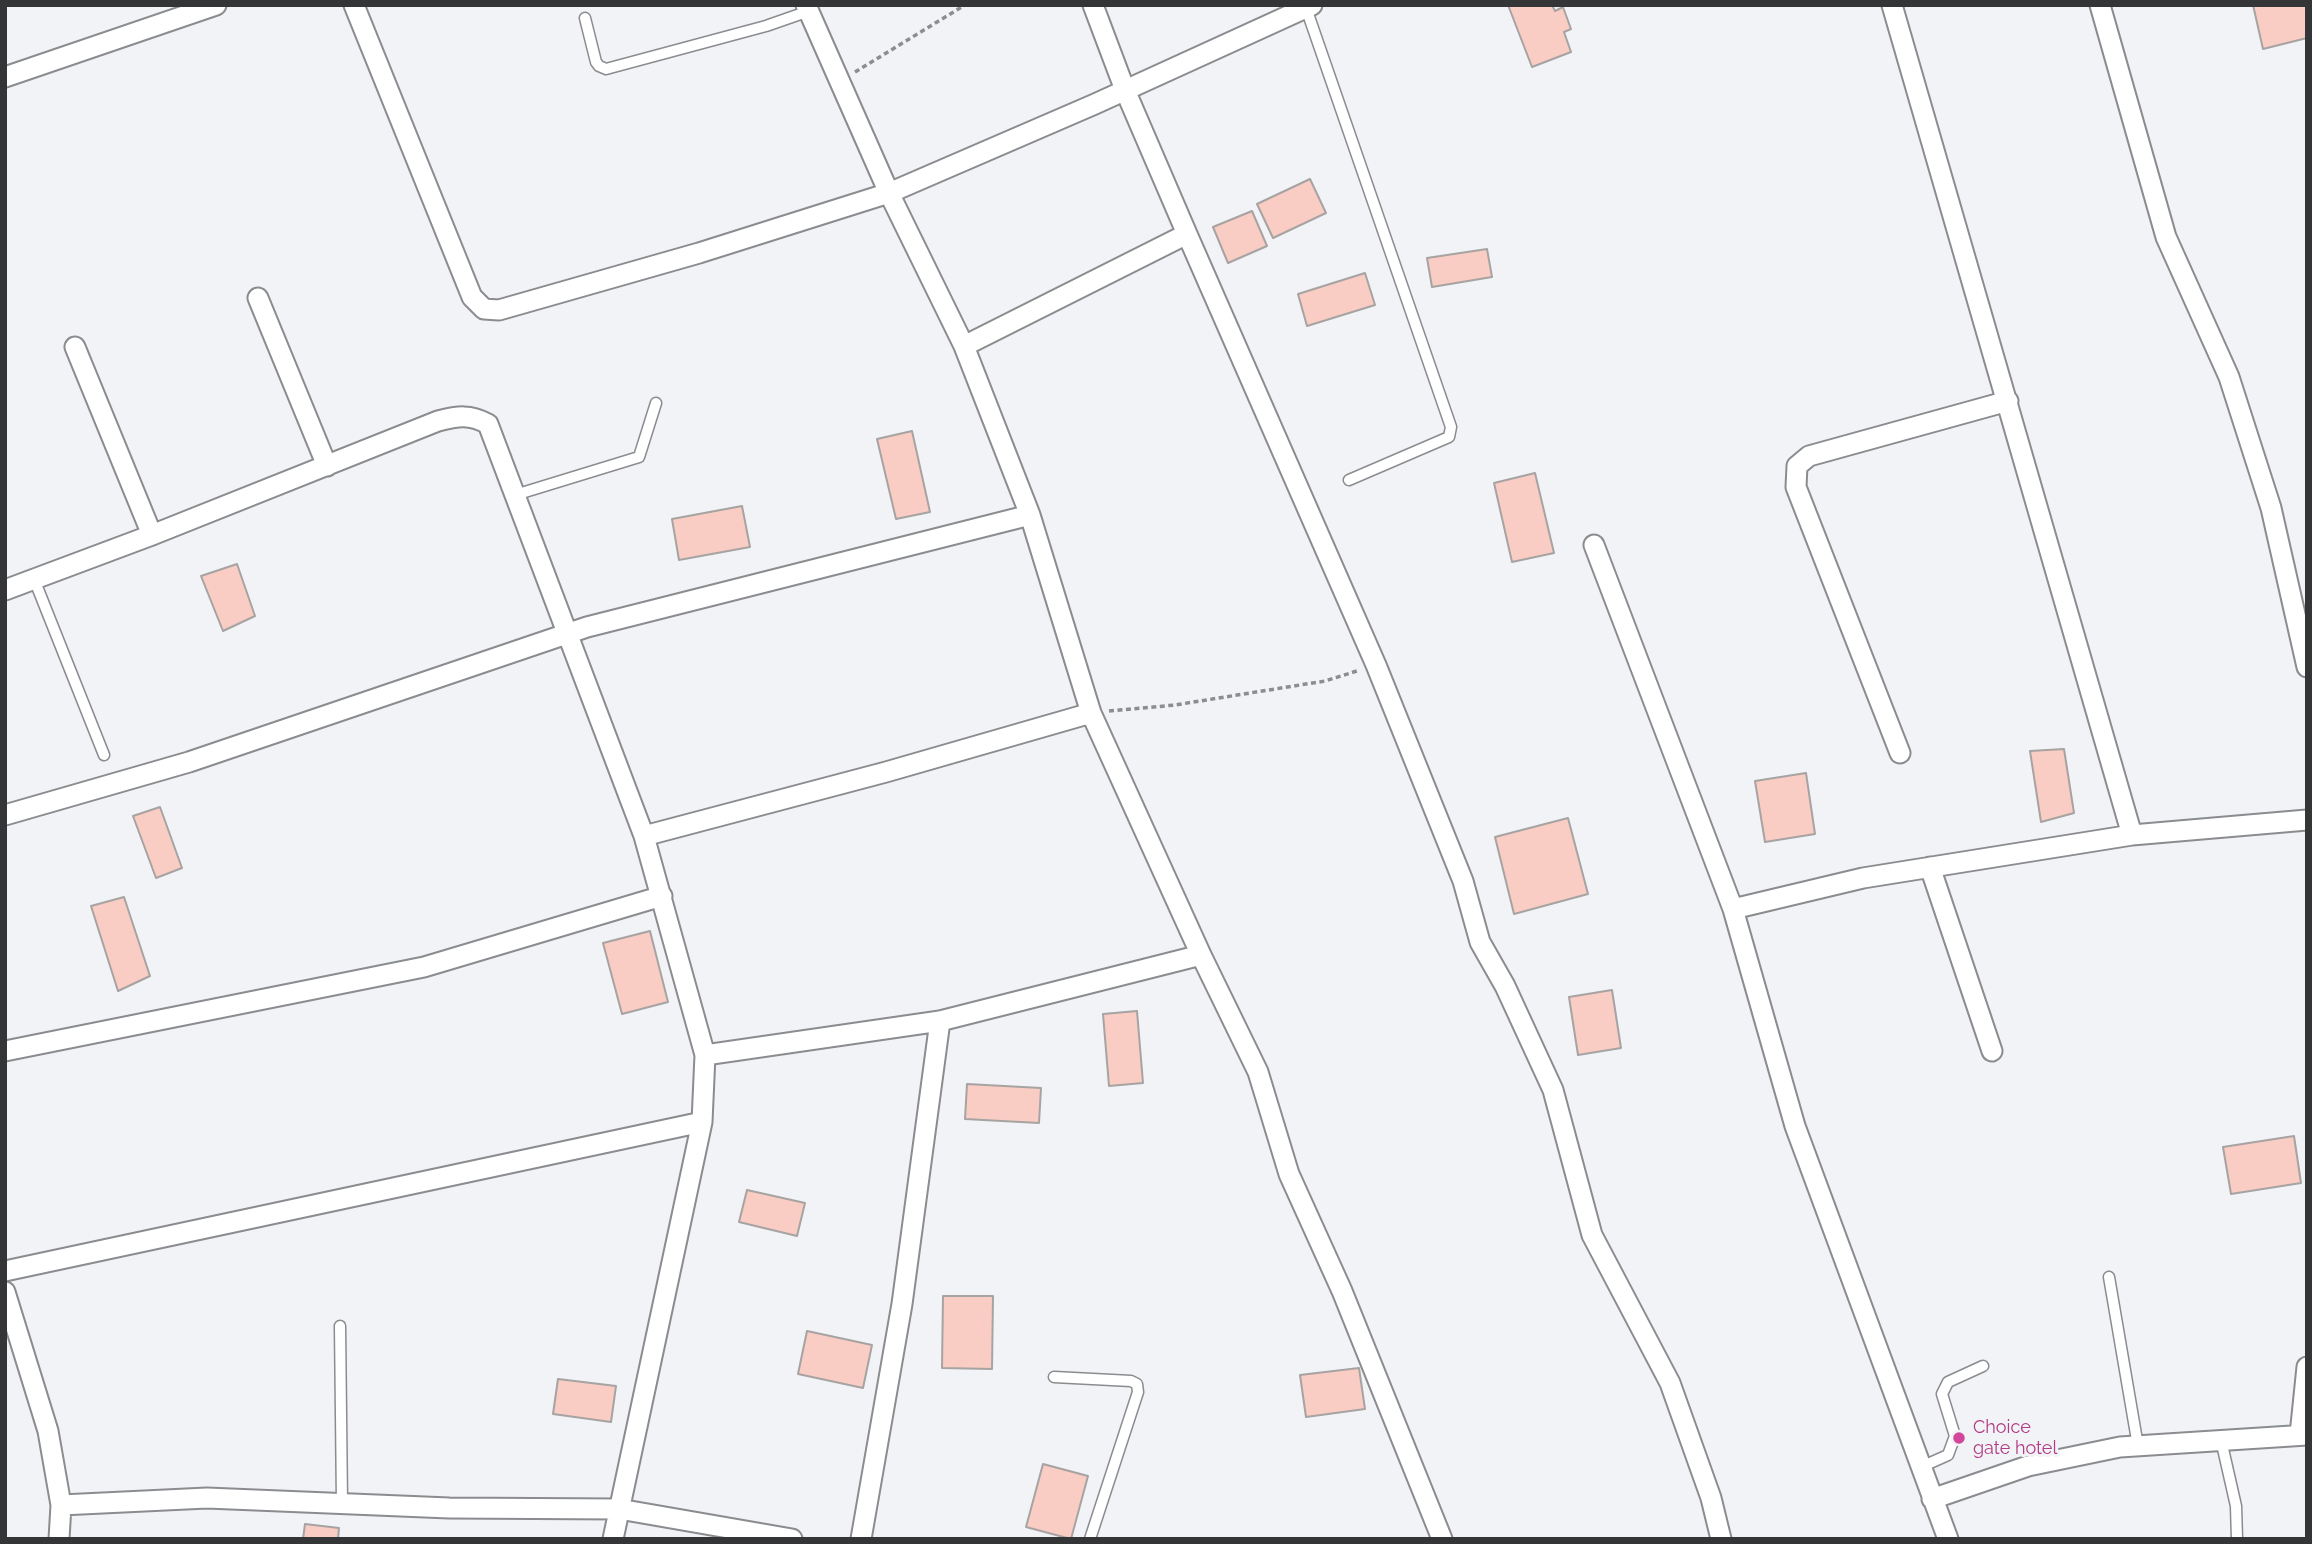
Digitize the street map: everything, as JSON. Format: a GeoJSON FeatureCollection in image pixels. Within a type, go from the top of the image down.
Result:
{"type":"FeatureCollection","features":[{"type":"Feature","properties":{"kind":"street"},"geometry":{"type":"LineString","coordinates":[[5,77],[216,5]]}},
{"type":"Feature","properties":{"kind":"street"},"geometry":{"type":"LineString","coordinates":[[354,5],[472,297],[484,309],[499,310],[699,253],[889,193],[1309,6]]}},
{"type":"Feature","properties":{"kind":"street"},"geometry":{"type":"LineString","coordinates":[[1093,5],[1125,90],[1376,665],[1463,881],[1480,942],[1505,986],[1553,1090],[1592,1235],[1670,1382],[1711,1498],[1721,1539]]}},
{"type":"Feature","properties":{"kind":"street"},"geometry":{"type":"LineString","coordinates":[[1892,5],[2132,835]]}},
{"type":"Feature","properties":{"kind":"street"},"geometry":{"type":"LineString","coordinates":[[2100,5],[2166,237],[2229,377],[2271,508],[2307,667]]}},
{"type":"Feature","properties":{"kind":"street"},"geometry":{"type":"LineString","coordinates":[[808,8],[889,193],[964,346],[1030,515],[1091,713],[1201,955],[1258,1072],[1289,1174],[1342,1291],[1442,1539]]}},
{"type":"Feature","properties":{"kind":"street"},"geometry":{"type":"LineString","coordinates":[[964,346],[1187,234]]}},
{"type":"Feature","properties":{"kind":"street"},"geometry":{"type":"LineString","coordinates":[[258,298],[327,466]]}},
{"type":"Feature","properties":{"kind":"street"},"geometry":{"type":"LineString","coordinates":[[75,347],[152,535]]}},
{"type":"Feature","properties":{"kind":"street"},"geometry":{"type":"LineString","coordinates":[[1900,753],[1796,487],[1797,466],[1809,456],[2008,401]]}},
{"type":"Feature","properties":{"kind":"street"},"geometry":{"type":"LineString","coordinates":[[5,590],[152,535],[438,421],[474,416],[488,424],[644,836],[705,1055],[702,1122],[613,1539]]}},
{"type":"Feature","properties":{"kind":"street"},"geometry":{"type":"LineString","coordinates":[[5,815],[189,762],[587,627],[1030,515]]}},
{"type":"Feature","properties":{"kind":"street"},"geometry":{"type":"LineString","coordinates":[[1594,545],[1733,909],[1795,1126],[1948,1539]]}},
{"type":"Feature","properties":{"kind":"street"},"geometry":{"type":"LineString","coordinates":[[644,836],[886,772],[1091,713]]}},
{"type":"Feature","properties":{"kind":"street"},"geometry":{"type":"LineString","coordinates":[[1733,909],[1863,878],[2132,835],[2307,820]]}},
{"type":"Feature","properties":{"kind":"street"},"geometry":{"type":"LineString","coordinates":[[1930,867],[1992,1051]]}},
{"type":"Feature","properties":{"kind":"street"},"geometry":{"type":"LineString","coordinates":[[5,1051],[424,967],[662,896]]}},
{"type":"Feature","properties":{"kind":"street"},"geometry":{"type":"LineString","coordinates":[[705,1055],[940,1021],[1201,955]]}},
{"type":"Feature","properties":{"kind":"street"},"geometry":{"type":"LineString","coordinates":[[861,1539],[902,1304],[940,1021]]}},
{"type":"Feature","properties":{"kind":"street"},"geometry":{"type":"LineString","coordinates":[[5,1271],[702,1122]]}},
{"type":"Feature","properties":{"kind":"street"},"geometry":{"type":"LineString","coordinates":[[5,1292],[48,1431],[61,1505],[59,1539]]}},
{"type":"Feature","properties":{"kind":"street"},"geometry":{"type":"LineString","coordinates":[[1932,1499],[2028,1466],[2138,1446],[2303,1435],[2307,1367]]}},
{"type":"Feature","properties":{"kind":"street"},"geometry":{"type":"LineString","coordinates":[[61,1505],[207,1498],[449,1508],[619,1509],[792,1539]]}},
{"type":"Feature","properties":{"kind":"lane"},"geometry":{"type":"LineString","coordinates":[[1309,6],[1451,426],[1449,437],[1349,480]]}},
{"type":"Feature","properties":{"kind":"lane"},"geometry":{"type":"LineString","coordinates":[[585,19],[596,62],[606,68],[766,26],[808,8]]}},
{"type":"Feature","properties":{"kind":"lane"},"geometry":{"type":"LineString","coordinates":[[515,495],[639,457],[656,403]]}},
{"type":"Feature","properties":{"kind":"lane"},"geometry":{"type":"LineString","coordinates":[[34,579],[104,755]]}},
{"type":"Feature","properties":{"kind":"lane"},"geometry":{"type":"LineString","coordinates":[[2109,1277],[2138,1446]]}},
{"type":"Feature","properties":{"kind":"lane"},"geometry":{"type":"LineString","coordinates":[[340,1326],[342,1504]]}},
{"type":"Feature","properties":{"kind":"lane"},"geometry":{"type":"LineString","coordinates":[[1921,1468],[1948,1455],[1955,1436],[1942,1394],[1948,1382],[1983,1366]]}},
{"type":"Feature","properties":{"kind":"lane"},"geometry":{"type":"LineString","coordinates":[[1054,1377],[1131,1381],[1137,1384],[1138,1392],[1090,1539]]}},
{"type":"Feature","properties":{"kind":"lane"},"geometry":{"type":"LineString","coordinates":[[2221,1440],[2236,1506],[2237,1539]]}},
{"type":"Feature","properties":{"kind":"path"},"geometry":{"type":"LineString","coordinates":[[841,81],[965,5]]}},
{"type":"Feature","properties":{"kind":"path"},"geometry":{"type":"LineString","coordinates":[[1091,713],[1175,705],[1325,681],[1376,665]]}},
{"type":"Feature","properties":{"kind":"building"},"geometry":{"type":"Polygon","coordinates":[[[1508,5],[1552,5],[1555,11],[1563,7],[1571,29],[1564,32],[1571,52],[1532,67],[1508,5]]]}},
{"type":"Feature","properties":{"kind":"building"},"geometry":{"type":"Polygon","coordinates":[[[2253,5],[2307,5],[2307,38],[2263,49],[2253,5]]]}},
{"type":"Feature","properties":{"kind":"building"},"geometry":{"type":"Polygon","coordinates":[[[1310,179],[1326,213],[1273,238],[1257,204],[1310,179]]]}},
{"type":"Feature","properties":{"kind":"building"},"geometry":{"type":"Polygon","coordinates":[[[1252,211],[1267,246],[1228,263],[1213,227],[1252,211]]]}},
{"type":"Feature","properties":{"kind":"building"},"geometry":{"type":"Polygon","coordinates":[[[1487,249],[1492,277],[1432,287],[1427,258],[1487,249]]]}},
{"type":"Feature","properties":{"kind":"building"},"geometry":{"type":"Polygon","coordinates":[[[1365,273],[1375,305],[1307,326],[1298,294],[1365,273]]]}},
{"type":"Feature","properties":{"kind":"building"},"geometry":{"type":"Polygon","coordinates":[[[912,431],[930,512],[896,519],[877,439],[912,431]]]}},
{"type":"Feature","properties":{"kind":"building"},"geometry":{"type":"Polygon","coordinates":[[[1535,473],[1554,553],[1512,562],[1494,483],[1535,473]]]}},
{"type":"Feature","properties":{"kind":"building"},"geometry":{"type":"Polygon","coordinates":[[[742,506],[750,547],[679,560],[672,519],[742,506]]]}},
{"type":"Feature","properties":{"kind":"building"},"geometry":{"type":"Polygon","coordinates":[[[237,564],[255,616],[223,631],[201,576],[237,564]]]}},
{"type":"Feature","properties":{"kind":"building"},"geometry":{"type":"Polygon","coordinates":[[[2064,749],[2074,813],[2041,822],[2030,751],[2064,749]]]}},
{"type":"Feature","properties":{"kind":"building"},"geometry":{"type":"Polygon","coordinates":[[[1806,773],[1815,834],[1765,842],[1755,781],[1806,773]]]}},
{"type":"Feature","properties":{"kind":"building"},"geometry":{"type":"Polygon","coordinates":[[[160,807],[182,868],[156,878],[133,816],[160,807]]]}},
{"type":"Feature","properties":{"kind":"building"},"geometry":{"type":"Polygon","coordinates":[[[1568,818],[1588,894],[1514,914],[1495,837],[1568,818]]]}},
{"type":"Feature","properties":{"kind":"building"},"geometry":{"type":"Polygon","coordinates":[[[124,897],[150,976],[118,991],[91,906],[124,897]]]}},
{"type":"Feature","properties":{"kind":"building"},"geometry":{"type":"Polygon","coordinates":[[[650,931],[668,1002],[622,1014],[603,943],[650,931]]]}},
{"type":"Feature","properties":{"kind":"building"},"geometry":{"type":"Polygon","coordinates":[[[1612,990],[1621,1048],[1578,1055],[1569,997],[1612,990]]]}},
{"type":"Feature","properties":{"kind":"building"},"geometry":{"type":"Polygon","coordinates":[[[1137,1011],[1143,1083],[1109,1086],[1103,1014],[1137,1011]]]}},
{"type":"Feature","properties":{"kind":"building"},"geometry":{"type":"Polygon","coordinates":[[[967,1084],[1041,1088],[1039,1123],[965,1119],[967,1084]]]}},
{"type":"Feature","properties":{"kind":"building"},"geometry":{"type":"Polygon","coordinates":[[[2294,1136],[2301,1183],[2231,1194],[2223,1147],[2294,1136]]]}},
{"type":"Feature","properties":{"kind":"building"},"geometry":{"type":"Polygon","coordinates":[[[747,1190],[805,1203],[797,1236],[739,1222],[747,1190]]]}},
{"type":"Feature","properties":{"kind":"building"},"geometry":{"type":"Polygon","coordinates":[[[943,1296],[993,1296],[992,1369],[942,1368],[943,1296]]]}},
{"type":"Feature","properties":{"kind":"building"},"geometry":{"type":"Polygon","coordinates":[[[807,1331],[872,1345],[863,1388],[798,1374],[807,1331]]]}},
{"type":"Feature","properties":{"kind":"building"},"geometry":{"type":"Polygon","coordinates":[[[1359,1368],[1365,1409],[1306,1417],[1300,1375],[1359,1368]]]}},
{"type":"Feature","properties":{"kind":"building"},"geometry":{"type":"Polygon","coordinates":[[[558,1379],[616,1386],[611,1422],[553,1414],[558,1379]]]}},
{"type":"Feature","properties":{"kind":"building"},"geometry":{"type":"Polygon","coordinates":[[[1043,1464],[1088,1476],[1071,1539],[1026,1527],[1043,1464]]]}},
{"type":"Feature","properties":{"kind":"building"},"geometry":{"type":"Polygon","coordinates":[[[305,1524],[339,1528],[338,1539],[303,1539],[305,1524]]]}},
{"type":"Feature","properties":{"kind":"place","name":"Choice gate hotel"},"geometry":{"type":"Point","coordinates":[1959,1438]}}]}
